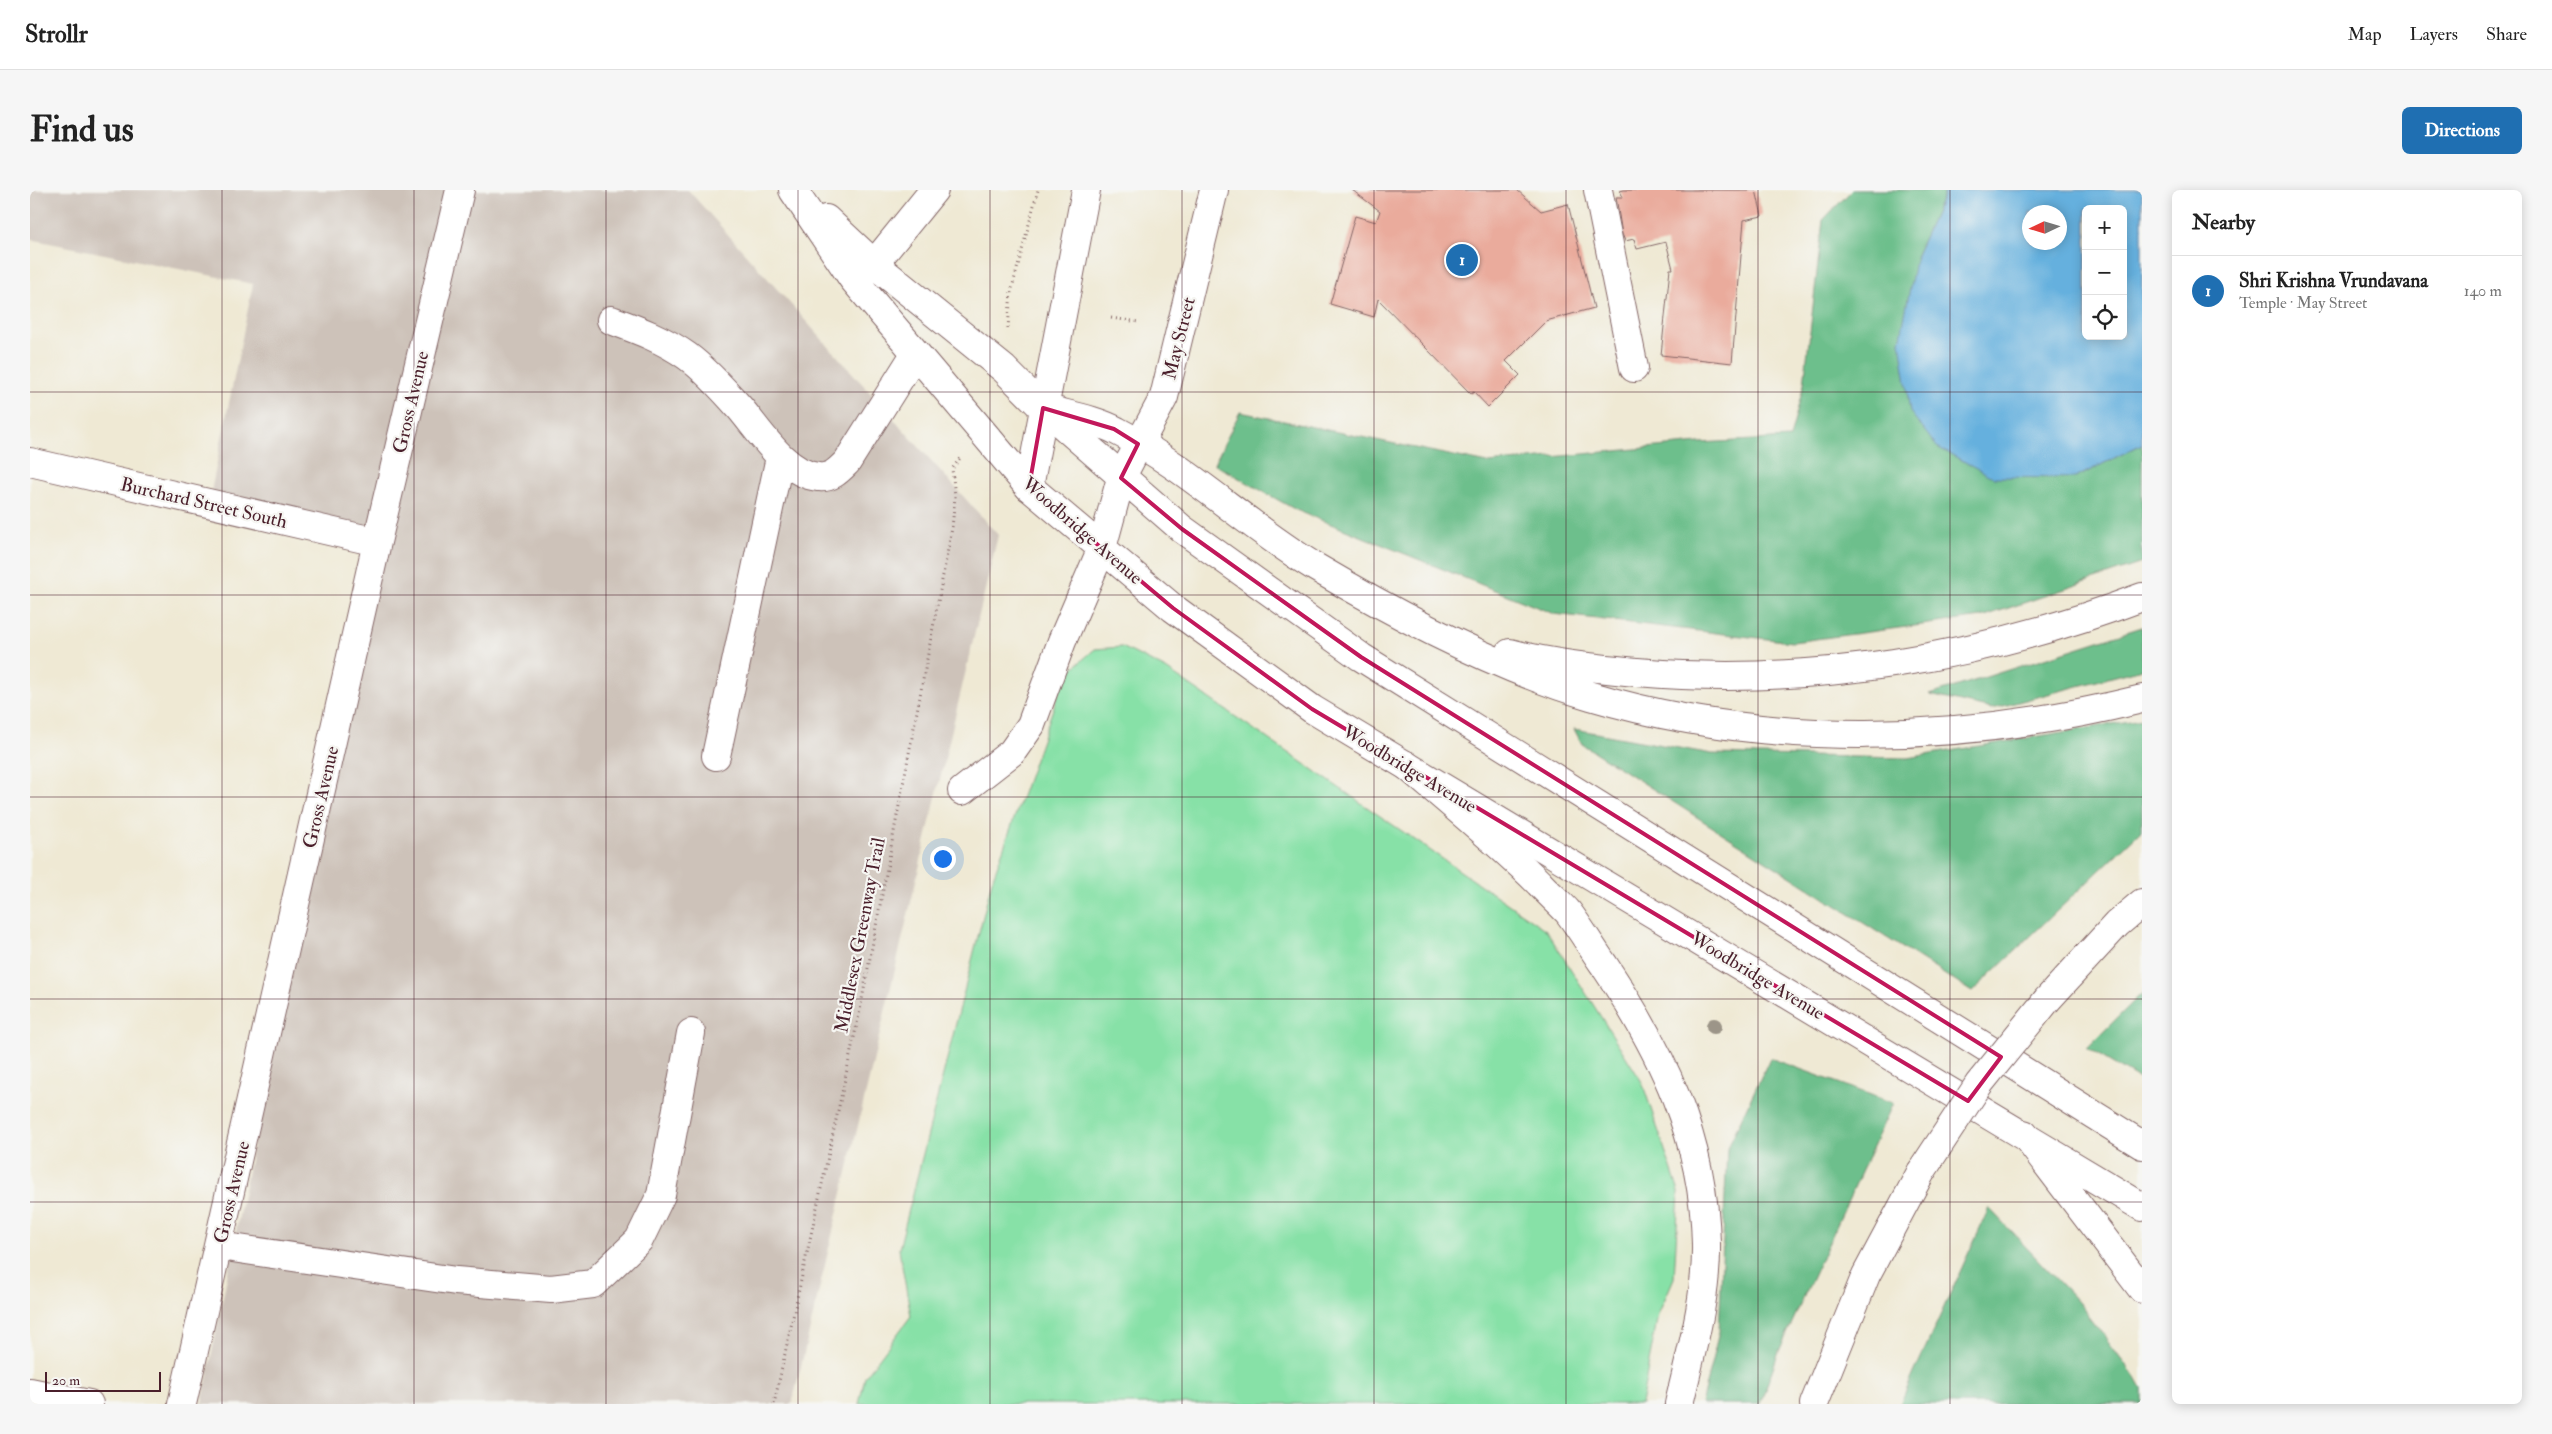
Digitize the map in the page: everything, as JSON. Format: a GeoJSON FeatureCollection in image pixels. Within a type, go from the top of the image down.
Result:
{"type":"FeatureCollection","features":[{"type":"Feature","properties":{"kind":"main road","name":"Gross Avenue"},"geometry":{"type":"LineString","coordinates":[[182,1404],[460,190]]}},
{"type":"Feature","properties":{"kind":"main road","name":"Woodbridge Avenue"},"geometry":{"type":"LineString","coordinates":[[794,190],[874,264],[1004,370],[1121,478],[1182,528],[1361,657],[2142,1145]]}},
{"type":"Feature","properties":{"kind":"main road","name":"Woodbridge Avenue"},"geometry":{"type":"LineString","coordinates":[[794,190],[853,279],[1029,487],[1173,608],[1312,709],[2024,1134],[2142,1207]]}},
{"type":"Feature","properties":{"kind":"main road"},"geometry":{"type":"LineString","coordinates":[[874,264],[934,190]]}},
{"type":"Feature","properties":{"kind":"main road"},"geometry":{"type":"LineString","coordinates":[[1029,487],[1086,190]]}},
{"type":"Feature","properties":{"kind":"main road","name":"May Street"},"geometry":{"type":"LineString","coordinates":[[962,791],[1012,752],[1031,725],[1062,641],[1102,548],[1121,478],[1164,397],[1214,190]]}},
{"type":"Feature","properties":{"kind":"main road"},"geometry":{"type":"LineString","coordinates":[[1598,190],[1634,368]]}},
{"type":"Feature","properties":{"kind":"main road"},"geometry":{"type":"LineString","coordinates":[[611,320],[656,336],[688,357],[738,406],[780,457],[802,471],[818,477],[834,474],[847,462],[915,354]]}},
{"type":"Feature","properties":{"kind":"main road"},"geometry":{"type":"LineString","coordinates":[[1043,408],[1114,429],[1177,467],[1311,564],[1362,595],[1511,667],[1589,696],[1663,715],[1751,728],[1836,733],[1920,732],[2005,725],[2094,711],[2142,699]]}},
{"type":"Feature","properties":{"kind":"main road"},"geometry":{"type":"LineString","coordinates":[[716,756],[780,457]]}},
{"type":"Feature","properties":{"kind":"main road","name":"Burchard Street South"},"geometry":{"type":"LineString","coordinates":[[30,462],[378,542]]}},
{"type":"Feature","properties":{"kind":"main road"},"geometry":{"type":"LineString","coordinates":[[1433,630],[1514,654],[1594,668],[1670,675],[1748,677],[1833,672],[1922,658],[2007,640],[2104,612],[2142,597]]}},
{"type":"Feature","properties":{"kind":"main road"},"geometry":{"type":"LineString","coordinates":[[1406,766],[1507,851],[1568,912],[1635,1011],[1673,1087],[1698,1161],[1704,1204],[1706,1246],[1704,1284],[1698,1322],[1679,1404]]}},
{"type":"Feature","properties":{"kind":"main road"},"geometry":{"type":"LineString","coordinates":[[1814,1404],[1866,1275],[1921,1172],[1979,1084],[2047,1000],[2117,924],[2142,903]]}},
{"type":"Feature","properties":{"kind":"main road"},"geometry":{"type":"LineString","coordinates":[[219,1246],[456,1281],[551,1289],[593,1284],[639,1240],[662,1196],[691,1033]]}},
{"type":"Feature","properties":{"kind":"main road"},"geometry":{"type":"LineString","coordinates":[[2024,1134],[2142,1289]]}},
{"type":"Feature","properties":{"kind":"main road"},"geometry":{"type":"LineString","coordinates":[[30,1392],[89,1404]]}},
{"type":"Feature","properties":{"kind":"path"},"geometry":{"type":"LineString","coordinates":[[1011,292],[1038,190]]}},
{"type":"Feature","properties":{"kind":"path"},"geometry":{"type":"LineString","coordinates":[[1111,318],[1139,322]]}},
{"type":"Feature","properties":{"kind":"path","name":"Middlesex Greenway Trail"},"geometry":{"type":"LineString","coordinates":[[774,1404],[860,1010],[952,528],[955,497],[952,469]]}},
{"type":"Feature","properties":{"kind":"highlighted area"},"geometry":{"type":"Polygon","coordinates":[[[1043,408],[1114,429],[1138,444],[1121,478],[1182,529],[1361,657],[2001,1057],[1968,1101],[1312,709],[1173,608],[1029,487],[1043,408]]]}},
{"type":"Feature","properties":{"kind":"shaded area"},"geometry":{"type":"Polygon","coordinates":[[[30,190],[688,190],[998,535],[792,1404],[202,1404],[319,809],[383,530],[211,492],[253,284],[30,239],[30,190]]]}},
{"type":"Feature","properties":{"kind":"green space"},"geometry":{"type":"Polygon","coordinates":[[[1852,190],[1946,190],[1916,255],[2075,478],[2142,444],[2142,563],[1982,617],[1793,642],[1554,614],[1296,510],[1214,464],[1240,412],[1488,463],[1699,443],[1790,438],[1804,384],[1823,220],[1852,190]]]}},
{"type":"Feature","properties":{"kind":"green space"},"geometry":{"type":"Polygon","coordinates":[[[2142,627],[2142,669],[1992,709],[1930,695],[2142,627]]]}},
{"type":"Feature","properties":{"kind":"green space"},"geometry":{"type":"Polygon","coordinates":[[[1122,647],[1166,669],[1546,930],[1642,1082],[1679,1192],[1674,1278],[1658,1315],[1641,1404],[859,1404],[865,1377],[911,1316],[899,1249],[992,881],[1065,675],[1095,649],[1122,647]]]}},
{"type":"Feature","properties":{"kind":"green space"},"geometry":{"type":"Polygon","coordinates":[[[2142,719],[2142,830],[1972,992],[1582,744],[1574,729],[1712,754],[1907,758],[2142,719]]]}},
{"type":"Feature","properties":{"kind":"green space"},"geometry":{"type":"Polygon","coordinates":[[[2142,993],[2142,1081],[2087,1048],[2142,993]]]}},
{"type":"Feature","properties":{"kind":"green space"},"geometry":{"type":"Polygon","coordinates":[[[1770,1058],[1893,1103],[1779,1351],[1760,1404],[1701,1404],[1719,1332],[1727,1149],[1770,1058]]]}},
{"type":"Feature","properties":{"kind":"green space"},"geometry":{"type":"Polygon","coordinates":[[[1989,1208],[2078,1302],[2136,1378],[2142,1389],[2142,1404],[1900,1404],[1989,1208]]]}},
{"type":"Feature","properties":{"kind":"water"},"geometry":{"type":"Polygon","coordinates":[[[1946,190],[2142,190],[2142,444],[2075,478],[1993,477],[1937,447],[1910,412],[1900,342],[1916,255],[1946,190]]]}},
{"type":"Feature","properties":{"kind":"building"},"geometry":{"type":"Polygon","coordinates":[[[1352,190],[1517,190],[1541,211],[1568,204],[1594,308],[1546,321],[1506,361],[1520,375],[1488,407],[1474,392],[1471,394],[1378,299],[1374,317],[1330,304],[1355,216],[1376,222],[1380,211],[1352,190]]]}},
{"type":"Feature","properties":{"kind":"building"},"geometry":{"type":"Polygon","coordinates":[[[1624,190],[1756,190],[1762,216],[1744,220],[1732,363],[1661,355],[1670,269],[1673,269],[1666,242],[1637,249],[1634,239],[1625,241],[1622,234],[1616,197],[1623,197],[1620,191],[1624,190]]]}},
{"type":"Feature","properties":{"kind":"place","name":"Shri Krishna Vrundavana"},"geometry":{"type":"Point","coordinates":[1462,260]}}]}
